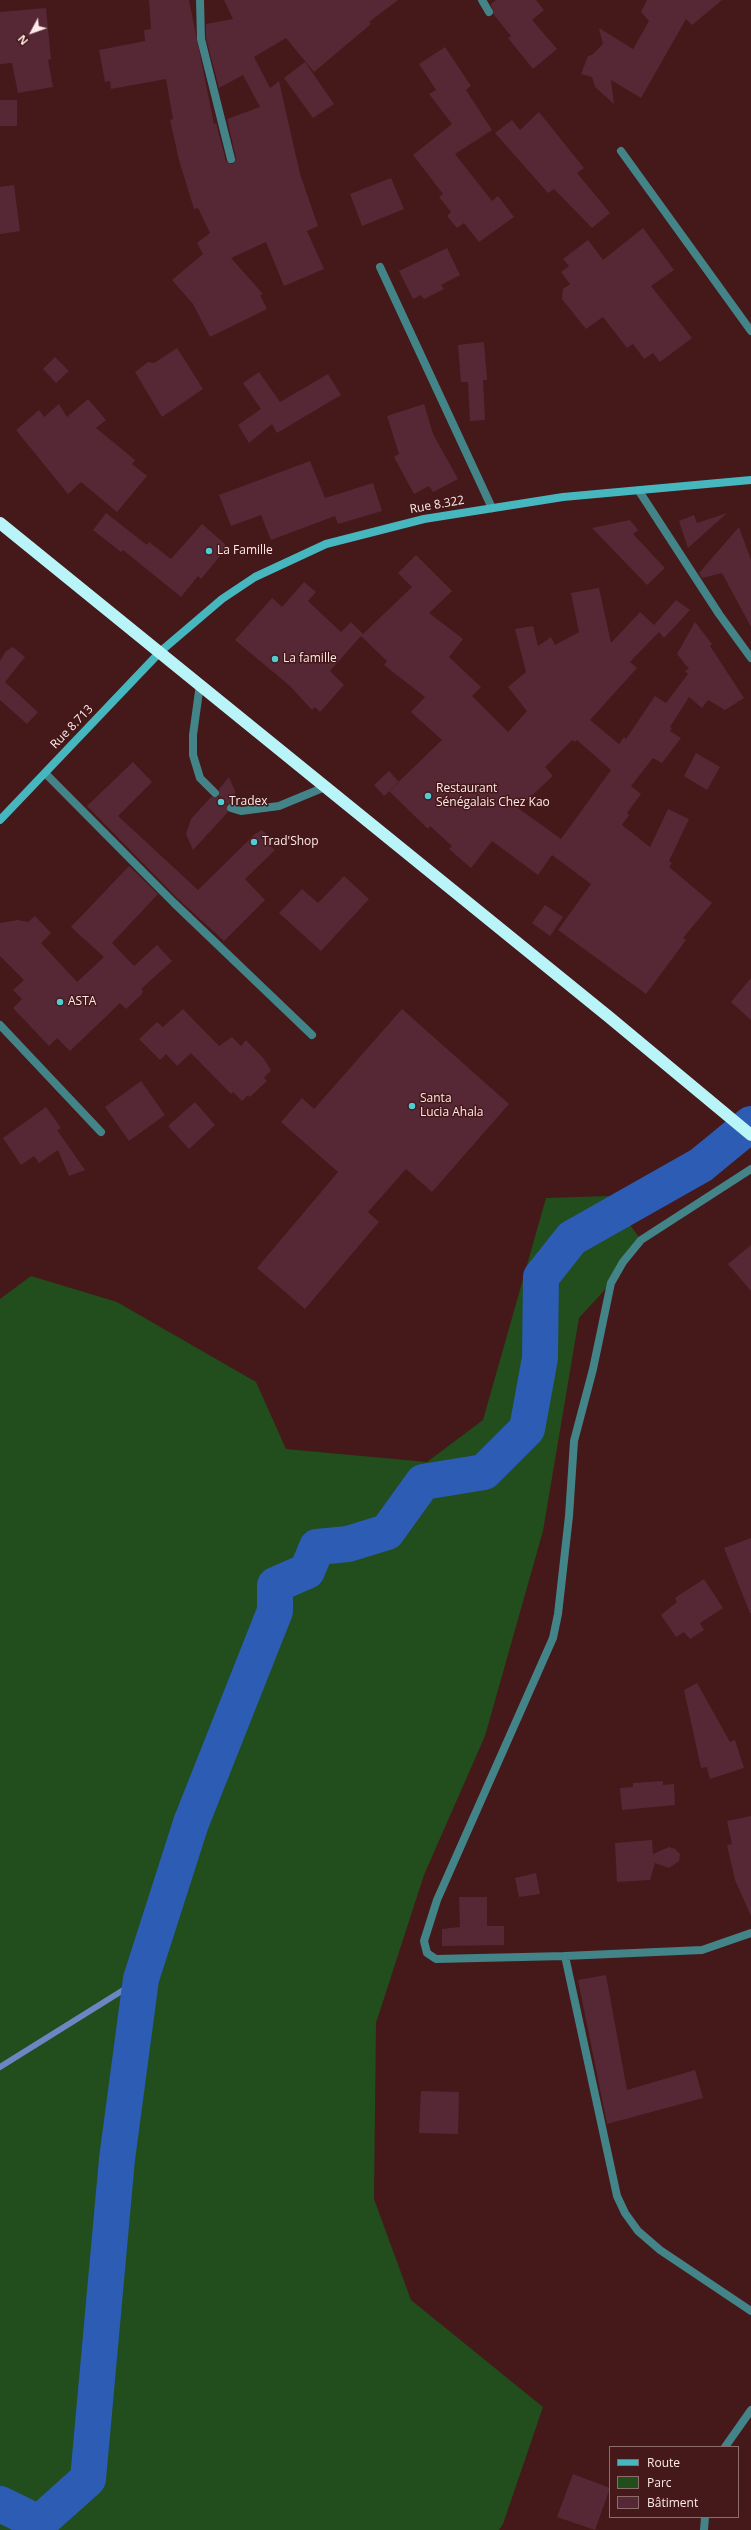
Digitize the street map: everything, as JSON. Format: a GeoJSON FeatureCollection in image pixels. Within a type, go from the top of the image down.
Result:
{"type":"FeatureCollection","features":[{"type":"Feature","properties":{"kind":"highway"},"geometry":{"type":"LineString","coordinates":[[0,523],[161,651],[324,787],[616,1022],[751,1135]]}},
{"type":"Feature","properties":{"kind":"main road","name":"Rue 8.322"},"geometry":{"type":"LineString","coordinates":[[161,651],[222,599],[255,577],[326,544],[424,519],[563,497],[751,480]]}},
{"type":"Feature","properties":{"kind":"main road","name":"Rue 8.713"},"geometry":{"type":"LineString","coordinates":[[0,820],[161,651]]}},
{"type":"Feature","properties":{"kind":"street"},"geometry":{"type":"LineString","coordinates":[[200,0],[201,38],[231,159]]}},
{"type":"Feature","properties":{"kind":"street"},"geometry":{"type":"LineString","coordinates":[[482,0],[489,12]]}},
{"type":"Feature","properties":{"kind":"street"},"geometry":{"type":"LineString","coordinates":[[621,151],[751,331]]}},
{"type":"Feature","properties":{"kind":"street"},"geometry":{"type":"LineString","coordinates":[[380,267],[492,508]]}},
{"type":"Feature","properties":{"kind":"street"},"geometry":{"type":"LineString","coordinates":[[639,491],[719,614],[751,658]]}},
{"type":"Feature","properties":{"kind":"street"},"geometry":{"type":"LineString","coordinates":[[200,684],[193,735],[193,755],[200,778],[215,793]]}},
{"type":"Feature","properties":{"kind":"street"},"geometry":{"type":"LineString","coordinates":[[45,773],[174,903],[312,1035]]}},
{"type":"Feature","properties":{"kind":"street"},"geometry":{"type":"LineString","coordinates":[[231,808],[241,811],[279,806],[324,787]]}},
{"type":"Feature","properties":{"kind":"street"},"geometry":{"type":"LineString","coordinates":[[0,1025],[101,1132]]}},
{"type":"Feature","properties":{"kind":"street"},"geometry":{"type":"LineString","coordinates":[[751,1169],[641,1240],[623,1262],[611,1283],[591,1376],[574,1442],[569,1516],[558,1614],[552,1638],[437,1900],[424,1941],[427,1952],[436,1959],[565,1956],[702,1950],[751,1933]]}},
{"type":"Feature","properties":{"kind":"street"},"geometry":{"type":"LineString","coordinates":[[565,1956],[618,2196],[625,2213],[638,2231],[660,2250],[751,2311]]}},
{"type":"Feature","properties":{"kind":"street"},"geometry":{"type":"LineString","coordinates":[[726,2446],[747,2423],[751,2410]]}},
{"type":"Feature","properties":{"kind":"street"},"geometry":{"type":"LineString","coordinates":[[704,2530],[705,2518]]}},
{"type":"Feature","properties":{"kind":"green space"},"geometry":{"type":"Polygon","coordinates":[[[609,1196],[641,1240],[611,1283],[579,1318],[543,1531],[485,1736],[424,1875],[376,2023],[374,2199],[411,2300],[543,2407],[503,2524],[499,2530],[0,2530],[0,1299],[31,1276],[117,1302],[256,1382],[286,1449],[427,1462],[483,1420],[546,1198],[609,1196]]]}},
{"type":"Feature","properties":{"kind":"building"},"geometry":{"type":"Polygon","coordinates":[[[149,0],[189,0],[214,124],[216,123],[226,161],[232,164],[236,158],[227,119],[260,107],[243,75],[219,88],[206,38],[206,24],[233,19],[224,0],[398,0],[369,22],[371,24],[314,72],[286,38],[254,57],[270,88],[279,81],[300,174],[318,226],[307,231],[324,269],[284,286],[266,242],[231,258],[263,294],[260,295],[267,309],[210,337],[193,304],[172,280],[203,254],[197,243],[210,233],[198,208],[194,209],[179,160],[170,120],[173,119],[166,79],[111,89],[110,81],[105,82],[99,50],[145,41],[144,30],[151,29],[149,0]]]}},
{"type":"Feature","properties":{"kind":"building"},"geometry":{"type":"Polygon","coordinates":[[[496,0],[536,0],[544,10],[532,20],[557,49],[533,69],[508,38],[511,36],[494,15],[491,4],[496,0]]]}},
{"type":"Feature","properties":{"kind":"building"},"geometry":{"type":"Polygon","coordinates":[[[647,0],[722,0],[692,25],[686,19],[641,98],[611,80],[614,104],[595,87],[592,77],[581,74],[588,56],[592,55],[603,44],[599,28],[633,49],[649,21],[641,12],[647,0]]]}},
{"type":"Feature","properties":{"kind":"building"},"geometry":{"type":"Polygon","coordinates":[[[46,8],[51,59],[48,60],[53,87],[18,93],[12,63],[0,64],[0,12],[46,8]]]}},
{"type":"Feature","properties":{"kind":"building"},"geometry":{"type":"Polygon","coordinates":[[[445,47],[471,86],[466,90],[492,130],[455,154],[492,201],[498,196],[514,217],[479,242],[464,223],[457,228],[447,216],[451,212],[439,197],[443,194],[413,155],[452,124],[429,94],[436,90],[419,64],[445,47]]]}},
{"type":"Feature","properties":{"kind":"building"},"geometry":{"type":"Polygon","coordinates":[[[305,62],[334,104],[313,118],[284,78],[305,62]]]}},
{"type":"Feature","properties":{"kind":"building"},"geometry":{"type":"Polygon","coordinates":[[[0,100],[17,100],[17,126],[0,126],[0,100]]]}},
{"type":"Feature","properties":{"kind":"building"},"geometry":{"type":"Polygon","coordinates":[[[539,112],[584,168],[577,173],[610,213],[592,228],[554,189],[548,193],[495,133],[512,120],[520,130],[539,112]]]}},
{"type":"Feature","properties":{"kind":"building"},"geometry":{"type":"Polygon","coordinates":[[[391,178],[404,209],[362,226],[350,194],[391,178]]]}},
{"type":"Feature","properties":{"kind":"building"},"geometry":{"type":"Polygon","coordinates":[[[14,185],[20,231],[0,234],[0,187],[14,185]]]}},
{"type":"Feature","properties":{"kind":"building"},"geometry":{"type":"Polygon","coordinates":[[[643,228],[674,270],[651,286],[692,338],[660,362],[653,353],[644,359],[633,344],[627,348],[603,317],[586,329],[562,299],[563,289],[570,284],[561,272],[569,266],[563,259],[588,240],[603,260],[643,228]]]}},
{"type":"Feature","properties":{"kind":"building"},"geometry":{"type":"Polygon","coordinates":[[[447,248],[460,275],[441,285],[444,289],[424,299],[421,295],[413,299],[399,271],[447,248]]]}},
{"type":"Feature","properties":{"kind":"building"},"geometry":{"type":"Polygon","coordinates":[[[484,342],[487,380],[483,380],[485,420],[470,421],[468,382],[461,382],[458,345],[484,342]]]}},
{"type":"Feature","properties":{"kind":"building"},"geometry":{"type":"Polygon","coordinates":[[[177,348],[203,389],[162,417],[135,372],[148,362],[154,363],[177,348]]]}},
{"type":"Feature","properties":{"kind":"building"},"geometry":{"type":"Polygon","coordinates":[[[55,357],[69,371],[56,383],[43,369],[55,357]]]}},
{"type":"Feature","properties":{"kind":"building"},"geometry":{"type":"Polygon","coordinates":[[[259,372],[280,402],[328,374],[341,395],[277,433],[272,424],[249,443],[238,425],[261,409],[243,383],[259,372]]]}},
{"type":"Feature","properties":{"kind":"building"},"geometry":{"type":"Polygon","coordinates":[[[88,399],[106,420],[96,428],[135,460],[132,464],[147,476],[117,512],[81,482],[68,494],[16,430],[39,410],[44,417],[59,404],[67,417],[88,399]]]}},
{"type":"Feature","properties":{"kind":"building"},"geometry":{"type":"Polygon","coordinates":[[[424,404],[433,434],[458,479],[433,492],[429,486],[414,494],[394,457],[399,454],[387,416],[424,404]]]}},
{"type":"Feature","properties":{"kind":"building"},"geometry":{"type":"Polygon","coordinates":[[[310,461],[325,498],[373,483],[382,511],[338,524],[335,516],[271,540],[261,515],[231,526],[219,495],[310,461]]]}},
{"type":"Feature","properties":{"kind":"building"},"geometry":{"type":"Polygon","coordinates":[[[106,513],[147,545],[149,542],[171,559],[202,524],[225,544],[225,550],[201,579],[198,576],[181,597],[123,550],[121,552],[93,530],[106,513]]]}},
{"type":"Feature","properties":{"kind":"building"},"geometry":{"type":"Polygon","coordinates":[[[727,513],[688,548],[679,521],[694,515],[697,523],[727,513]]]}},
{"type":"Feature","properties":{"kind":"building"},"geometry":{"type":"Polygon","coordinates":[[[630,520],[638,530],[633,534],[665,568],[647,585],[592,528],[630,520]]]}},
{"type":"Feature","properties":{"kind":"building"},"geometry":{"type":"Polygon","coordinates":[[[739,527],[751,560],[751,627],[722,573],[702,578],[699,573],[739,527]]]}},
{"type":"Feature","properties":{"kind":"building"},"geometry":{"type":"Polygon","coordinates":[[[416,555],[452,591],[429,613],[463,639],[449,657],[481,687],[472,696],[508,732],[527,711],[508,687],[526,672],[515,629],[533,626],[538,646],[551,637],[555,645],[579,632],[571,593],[599,588],[611,643],[640,612],[654,625],[676,600],[690,610],[664,638],[659,632],[630,662],[637,668],[590,720],[619,744],[624,737],[626,739],[655,696],[666,703],[688,674],[685,671],[689,669],[677,654],[695,622],[712,644],[710,646],[744,698],[725,710],[708,700],[702,708],[689,697],[670,727],[672,728],[670,731],[681,738],[662,763],[653,758],[631,786],[641,794],[627,813],[629,815],[622,825],[650,847],[668,809],[689,819],[669,861],[672,863],[669,867],[712,903],[683,938],[686,940],[646,994],[558,930],[591,884],[552,855],[538,875],[492,841],[471,868],[449,849],[452,846],[430,826],[428,829],[389,791],[442,740],[411,712],[425,697],[384,665],[387,661],[361,636],[330,671],[344,685],[320,712],[315,707],[312,710],[290,686],[235,640],[272,598],[282,607],[304,582],[316,592],[308,601],[341,632],[351,622],[363,634],[412,587],[398,573],[416,555]],[[572,740],[545,767],[553,776],[518,808],[561,839],[611,770],[577,740],[575,742],[572,740]]]}},
{"type":"Feature","properties":{"kind":"building"},"geometry":{"type":"Polygon","coordinates":[[[13,647],[25,657],[5,682],[38,712],[27,724],[0,700],[0,661],[6,651],[13,647]]]}},
{"type":"Feature","properties":{"kind":"building"},"geometry":{"type":"Polygon","coordinates":[[[696,753],[720,767],[707,790],[684,776],[696,753]]]}},
{"type":"Feature","properties":{"kind":"building"},"geometry":{"type":"Polygon","coordinates":[[[133,762],[152,782],[118,816],[198,890],[255,834],[262,830],[271,839],[270,846],[275,850],[245,879],[265,900],[224,941],[178,899],[87,806],[133,762]]]}},
{"type":"Feature","properties":{"kind":"building"},"geometry":{"type":"Polygon","coordinates":[[[389,771],[399,782],[384,796],[374,785],[389,771]]]}},
{"type":"Feature","properties":{"kind":"building"},"geometry":{"type":"Polygon","coordinates":[[[229,777],[235,791],[234,803],[227,804],[228,812],[193,850],[186,834],[191,819],[211,797],[219,797],[219,789],[229,777]]]}},
{"type":"Feature","properties":{"kind":"building"},"geometry":{"type":"Polygon","coordinates":[[[129,866],[158,894],[112,943],[134,966],[157,945],[172,961],[141,989],[143,991],[141,995],[126,1009],[120,1003],[70,1051],[57,1038],[49,1046],[13,1008],[22,999],[13,990],[24,980],[0,956],[0,923],[18,920],[28,922],[35,916],[51,933],[41,943],[77,982],[104,957],[71,927],[129,866]]]}},
{"type":"Feature","properties":{"kind":"building"},"geometry":{"type":"Polygon","coordinates":[[[344,876],[369,899],[321,951],[279,913],[302,889],[318,903],[344,876]]]}},
{"type":"Feature","properties":{"kind":"building"},"geometry":{"type":"Polygon","coordinates":[[[545,905],[563,917],[550,936],[532,923],[545,905]]]}},
{"type":"Feature","properties":{"kind":"building"},"geometry":{"type":"Polygon","coordinates":[[[751,978],[751,1020],[731,1002],[751,978]]]}},
{"type":"Feature","properties":{"kind":"building"},"geometry":{"type":"Polygon","coordinates":[[[183,1009],[219,1046],[232,1037],[241,1046],[246,1040],[264,1059],[271,1070],[264,1078],[267,1081],[250,1097],[248,1095],[242,1101],[233,1092],[231,1094],[191,1053],[177,1066],[166,1054],[160,1060],[139,1039],[157,1022],[163,1027],[183,1009]]]}},
{"type":"Feature","properties":{"kind":"building","name":"Santa Lucia Ahala"},"geometry":{"type":"Polygon","coordinates":[[[402,1009],[509,1104],[432,1192],[406,1169],[368,1212],[379,1222],[305,1309],[257,1268],[338,1172],[281,1122],[302,1098],[314,1109],[402,1009]]]}},
{"type":"Feature","properties":{"kind":"building"},"geometry":{"type":"Polygon","coordinates":[[[141,1081],[165,1115],[129,1141],[105,1107],[141,1081]]]}},
{"type":"Feature","properties":{"kind":"building"},"geometry":{"type":"Polygon","coordinates":[[[195,1102],[215,1125],[189,1149],[168,1126],[195,1102]]]}},
{"type":"Feature","properties":{"kind":"building"},"geometry":{"type":"Polygon","coordinates":[[[46,1107],[61,1128],[57,1130],[85,1170],[69,1176],[58,1150],[39,1163],[34,1156],[21,1165],[3,1138],[46,1107]]]}},
{"type":"Feature","properties":{"kind":"building"},"geometry":{"type":"Polygon","coordinates":[[[751,1245],[751,1291],[728,1264],[751,1245]]]}},
{"type":"Feature","properties":{"kind":"building"},"geometry":{"type":"Polygon","coordinates":[[[751,1538],[751,1613],[750,1613],[724,1548],[751,1538]]]}},
{"type":"Feature","properties":{"kind":"building"},"geometry":{"type":"Polygon","coordinates":[[[704,1579],[723,1608],[700,1623],[704,1630],[690,1639],[684,1632],[676,1637],[661,1615],[677,1602],[675,1598],[704,1579]]]}},
{"type":"Feature","properties":{"kind":"building"},"geometry":{"type":"Polygon","coordinates":[[[697,1683],[730,1742],[735,1740],[744,1768],[710,1779],[707,1767],[701,1768],[684,1690],[697,1683]]]}},
{"type":"Feature","properties":{"kind":"building"},"geometry":{"type":"Polygon","coordinates":[[[663,1781],[663,1785],[674,1784],[675,1805],[622,1810],[620,1788],[633,1787],[633,1783],[663,1781]]]}},
{"type":"Feature","properties":{"kind":"building"},"geometry":{"type":"Polygon","coordinates":[[[751,1816],[751,1916],[735,1880],[727,1845],[732,1844],[727,1821],[751,1816]]]}},
{"type":"Feature","properties":{"kind":"building"},"geometry":{"type":"Polygon","coordinates":[[[652,1840],[653,1854],[669,1847],[675,1849],[680,1854],[679,1861],[669,1868],[655,1863],[650,1880],[617,1882],[615,1843],[652,1840]]]}},
{"type":"Feature","properties":{"kind":"building"},"geometry":{"type":"Polygon","coordinates":[[[536,1873],[540,1894],[519,1897],[515,1878],[536,1873]]]}},
{"type":"Feature","properties":{"kind":"building"},"geometry":{"type":"Polygon","coordinates":[[[459,1897],[487,1897],[487,1926],[504,1926],[504,1945],[442,1946],[442,1929],[460,1927],[459,1897]]]}},
{"type":"Feature","properties":{"kind":"building"},"geometry":{"type":"Polygon","coordinates":[[[606,1975],[627,2090],[695,2070],[703,2098],[607,2124],[578,1980],[606,1975]]]}},
{"type":"Feature","properties":{"kind":"building"},"geometry":{"type":"Polygon","coordinates":[[[421,2091],[459,2092],[458,2134],[419,2133],[421,2091]]]}},
{"type":"Feature","properties":{"kind":"building"},"geometry":{"type":"Polygon","coordinates":[[[573,2474],[609,2488],[595,2530],[557,2517],[573,2474]]]}},
{"type":"Feature","properties":{"kind":"waterway"},"geometry":{"type":"LineString","coordinates":[[0,2504],[39,2523],[88,2479],[117,2159],[141,1979],[191,1823],[275,1611],[275,1585],[307,1571],[317,1547],[348,1544],[387,1532],[423,1482],[484,1472],[527,1429],[540,1358],[541,1277],[572,1238],[701,1165],[751,1124]]}},
{"type":"Feature","properties":{"kind":"waterway"},"geometry":{"type":"LineString","coordinates":[[0,2067],[141,1979]]}},
{"type":"Feature","properties":{"kind":"place","name":"La Famille"},"geometry":{"type":"Point","coordinates":[209,551]}},
{"type":"Feature","properties":{"kind":"place","name":"La famille"},"geometry":{"type":"Point","coordinates":[275,659]}},
{"type":"Feature","properties":{"kind":"place","name":"Restaurant Sénégalais Chez Kao"},"geometry":{"type":"Point","coordinates":[428,796]}},
{"type":"Feature","properties":{"kind":"place","name":"Tradex"},"geometry":{"type":"Point","coordinates":[221,802]}},
{"type":"Feature","properties":{"kind":"place","name":"Trad'Shop"},"geometry":{"type":"Point","coordinates":[254,842]}},
{"type":"Feature","properties":{"kind":"place","name":"ASTA"},"geometry":{"type":"Point","coordinates":[60,1002]}},
{"type":"Feature","properties":{"kind":"place","name":"Santa Lucia Ahala"},"geometry":{"type":"Point","coordinates":[412,1106]}}]}
